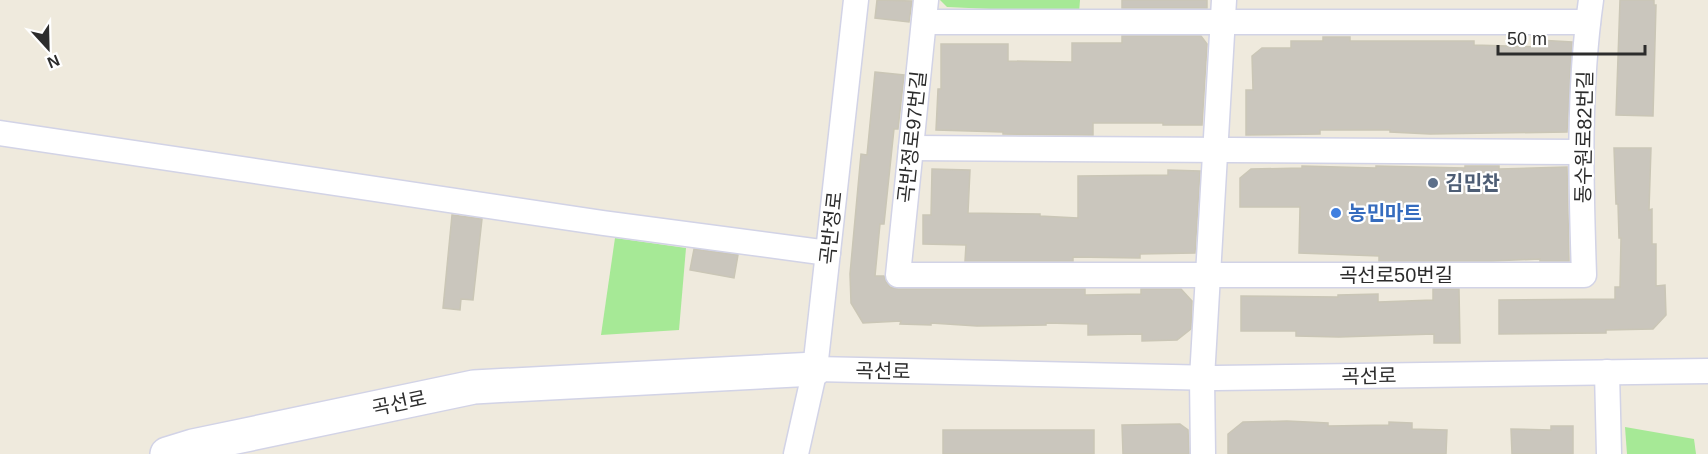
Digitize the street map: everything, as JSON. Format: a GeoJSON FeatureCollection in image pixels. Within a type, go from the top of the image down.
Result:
{"type":"FeatureCollection","features":[{"type":"Feature","properties":{"kind":"main road","name":"곡선로"},"geometry":{"type":"LineString","coordinates":[[167,454],[193,446],[474,387],[815,369]]}},
{"type":"Feature","properties":{"kind":"street","name":"곡반정로"},"geometry":{"type":"LineString","coordinates":[[796,454],[815,369],[856,0]]}},
{"type":"Feature","properties":{"kind":"street"},"geometry":{"type":"LineString","coordinates":[[925,11],[1589,11]]}},
{"type":"Feature","properties":{"kind":"street","name":"곡반정로97번길"},"geometry":{"type":"LineString","coordinates":[[898,275],[925,11]]}},
{"type":"Feature","properties":{"kind":"street"},"geometry":{"type":"LineString","coordinates":[[1203,454],[1202,378],[1224,11]]}},
{"type":"Feature","properties":{"kind":"street","name":"동수원로82번길"},"geometry":{"type":"LineString","coordinates":[[1584,275],[1581,152],[1589,11]]}},
{"type":"Feature","properties":{"kind":"street"},"geometry":{"type":"LineString","coordinates":[[0,133],[591,221],[828,253]]}},
{"type":"Feature","properties":{"kind":"street"},"geometry":{"type":"LineString","coordinates":[[911,148],[1581,152]]}},
{"type":"Feature","properties":{"kind":"street","name":"곡선로50번길"},"geometry":{"type":"LineString","coordinates":[[898,275],[1584,275]]}},
{"type":"Feature","properties":{"kind":"street","name":"곡선로"},"geometry":{"type":"LineString","coordinates":[[815,369],[1202,378],[1708,371]]}},
{"type":"Feature","properties":{"kind":"street"},"geometry":{"type":"LineString","coordinates":[[1607,372],[1610,454]]}},
{"type":"Feature","properties":{"kind":"green space"},"geometry":{"type":"Polygon","coordinates":[[[940,0],[1080,0],[1079,13],[947,7],[940,0]]]}},
{"type":"Feature","properties":{"kind":"green space"},"geometry":{"type":"Polygon","coordinates":[[[615,238],[686,248],[679,330],[601,335],[615,238]]]}},
{"type":"Feature","properties":{"kind":"green space"},"geometry":{"type":"Polygon","coordinates":[[[1625,427],[1694,439],[1696,454],[1627,454],[1625,427]]]}},
{"type":"Feature","properties":{"kind":"building"},"geometry":{"type":"Polygon","coordinates":[[[877,0],[912,1],[909,22],[875,18],[877,0]]]}},
{"type":"Feature","properties":{"kind":"building"},"geometry":{"type":"Polygon","coordinates":[[[1122,0],[1207,0],[1207,8],[1122,8],[1122,0]]]}},
{"type":"Feature","properties":{"kind":"building"},"geometry":{"type":"Polygon","coordinates":[[[1620,0],[1654,0],[1654,5],[1656,5],[1653,116],[1616,115],[1620,0]]]}},
{"type":"Feature","properties":{"kind":"building"},"geometry":{"type":"Polygon","coordinates":[[[1122,36],[1201,36],[1207,44],[1202,125],[1093,123],[1093,135],[1003,134],[1003,132],[936,130],[938,89],[941,89],[941,44],[1008,44],[1008,61],[1072,62],[1072,43],[1122,43],[1122,36]]]}},
{"type":"Feature","properties":{"kind":"building"},"geometry":{"type":"Polygon","coordinates":[[[1323,37],[1350,37],[1350,41],[1474,41],[1474,45],[1538,47],[1539,40],[1572,42],[1567,132],[1430,134],[1390,132],[1390,130],[1320,130],[1320,134],[1246,135],[1246,90],[1253,90],[1252,56],[1262,48],[1291,48],[1291,41],[1323,41],[1323,37]]]}},
{"type":"Feature","properties":{"kind":"building"},"geometry":{"type":"Polygon","coordinates":[[[875,72],[904,75],[898,129],[894,129],[884,224],[880,224],[875,276],[884,276],[890,287],[898,289],[1085,289],[1085,295],[1141,294],[1141,289],[1181,289],[1192,301],[1191,329],[1177,340],[1142,341],[1142,334],[1088,335],[1088,324],[977,326],[931,323],[931,325],[900,324],[901,321],[863,323],[851,303],[850,274],[861,154],[867,155],[875,72]]]}},
{"type":"Feature","properties":{"kind":"building"},"geometry":{"type":"Polygon","coordinates":[[[1614,148],[1651,148],[1649,210],[1652,209],[1652,244],[1656,244],[1656,286],[1665,285],[1666,315],[1653,329],[1606,330],[1606,333],[1499,334],[1499,300],[1615,299],[1615,287],[1620,287],[1621,238],[1619,238],[1618,204],[1616,204],[1614,148]]]}},
{"type":"Feature","properties":{"kind":"building"},"geometry":{"type":"Polygon","coordinates":[[[1302,166],[1465,168],[1465,166],[1499,166],[1499,169],[1567,167],[1569,261],[1540,261],[1540,259],[1379,261],[1379,256],[1299,253],[1300,207],[1240,207],[1240,178],[1251,169],[1302,168],[1302,166]]]}},
{"type":"Feature","properties":{"kind":"building"},"geometry":{"type":"Polygon","coordinates":[[[932,169],[970,170],[968,213],[1040,214],[1040,216],[1078,218],[1078,176],[1168,175],[1168,170],[1200,171],[1195,253],[1140,254],[1140,258],[1073,257],[1073,261],[965,261],[966,245],[923,244],[923,215],[931,215],[932,169]]]}},
{"type":"Feature","properties":{"kind":"building"},"geometry":{"type":"Polygon","coordinates":[[[452,215],[482,219],[473,300],[461,299],[460,310],[443,308],[452,215]]]}},
{"type":"Feature","properties":{"kind":"building"},"geometry":{"type":"Polygon","coordinates":[[[694,249],[738,255],[734,278],[690,270],[694,249]]]}},
{"type":"Feature","properties":{"kind":"building"},"geometry":{"type":"Polygon","coordinates":[[[1433,289],[1459,289],[1460,343],[1434,343],[1434,334],[1339,337],[1296,336],[1296,331],[1241,331],[1241,296],[1338,297],[1338,295],[1378,294],[1378,302],[1433,300],[1433,289]]]}},
{"type":"Feature","properties":{"kind":"building"},"geometry":{"type":"Polygon","coordinates":[[[1243,422],[1328,423],[1328,426],[1389,425],[1389,422],[1412,423],[1412,429],[1447,430],[1446,454],[1228,454],[1228,434],[1243,422]]]}},
{"type":"Feature","properties":{"kind":"building"},"geometry":{"type":"Polygon","coordinates":[[[1180,424],[1188,430],[1189,454],[1123,454],[1122,425],[1180,424]]]}},
{"type":"Feature","properties":{"kind":"building"},"geometry":{"type":"Polygon","coordinates":[[[1551,426],[1573,426],[1573,454],[1512,454],[1511,429],[1551,430],[1551,426]]]}},
{"type":"Feature","properties":{"kind":"building"},"geometry":{"type":"Polygon","coordinates":[[[943,430],[1094,430],[1094,454],[943,454],[943,430]]]}},
{"type":"Feature","properties":{"kind":"place","name":"김민찬"},"geometry":{"type":"Point","coordinates":[1433,183]}},
{"type":"Feature","properties":{"kind":"place","name":"농민마트"},"geometry":{"type":"Point","coordinates":[1336,213]}}]}
